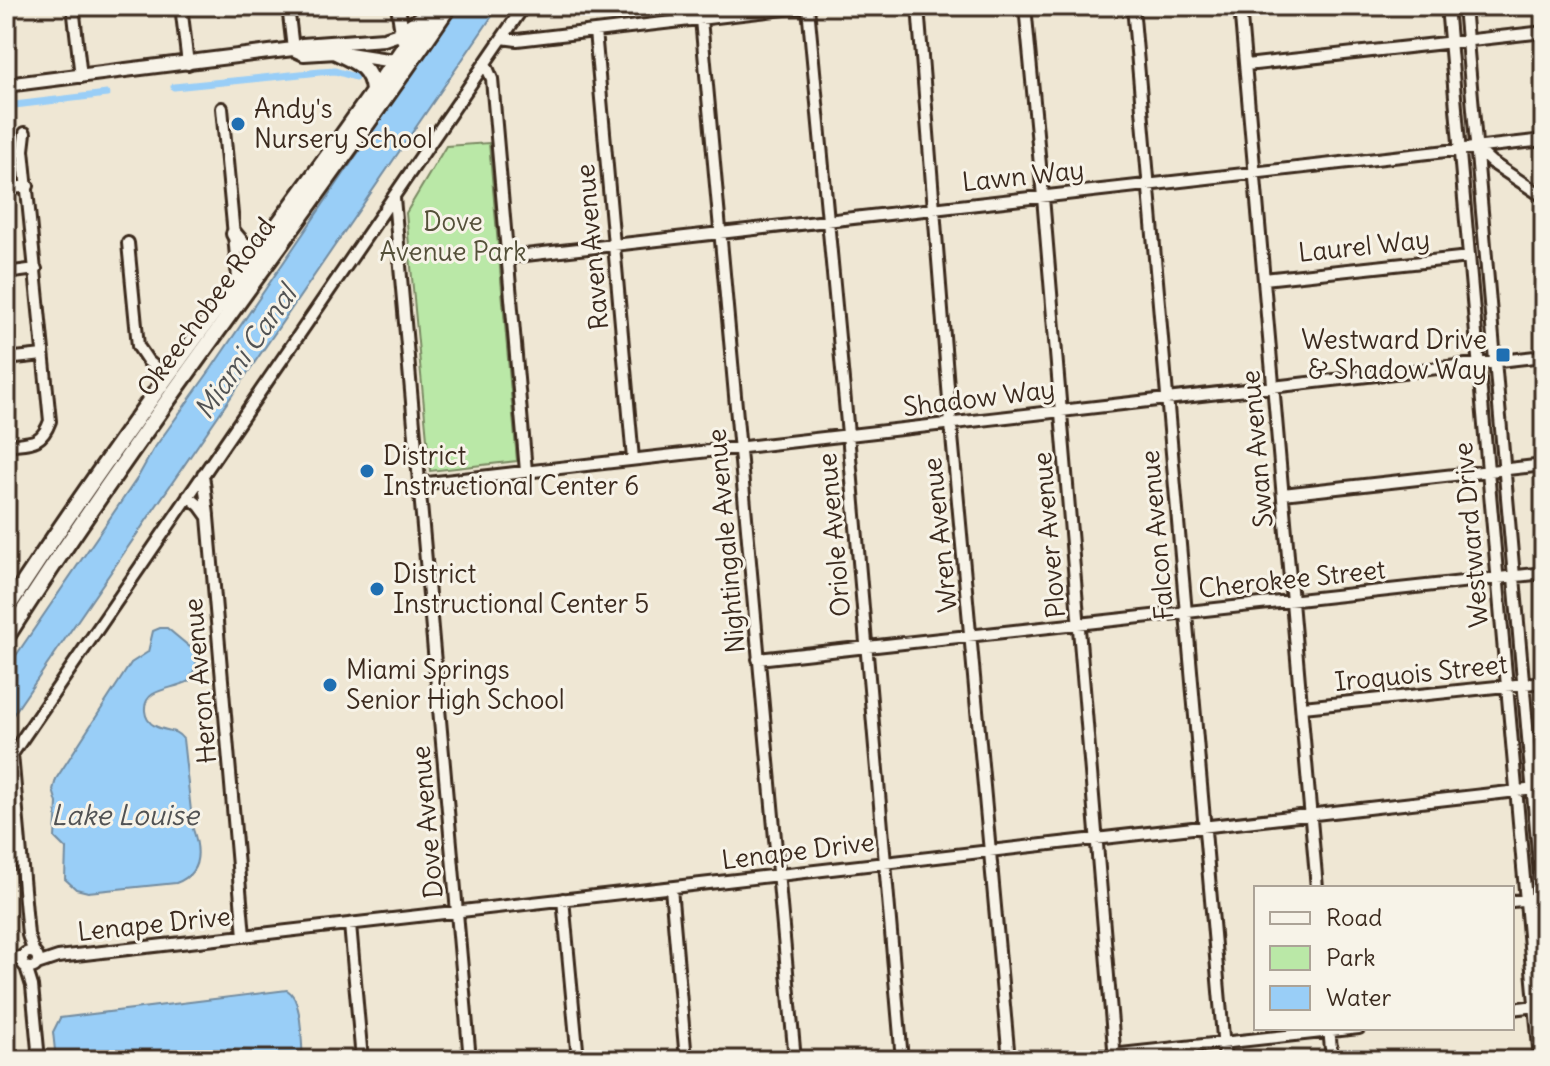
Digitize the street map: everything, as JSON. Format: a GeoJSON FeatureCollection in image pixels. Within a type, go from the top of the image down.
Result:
{"type":"FeatureCollection","features":[{"type":"Feature","properties":{"kind":"highway","name":"Okeechobee Road"},"geometry":{"type":"LineString","coordinates":[[6,610],[66,517],[373,91],[449,6]]}},
{"type":"Feature","properties":{"kind":"highway","name":"Okeechobee Road"},"geometry":{"type":"LineString","coordinates":[[6,638],[70,537],[234,310],[403,56],[429,10]]}},
{"type":"Feature","properties":{"kind":"highway"},"geometry":{"type":"LineString","coordinates":[[336,52],[366,69],[373,91]]}},
{"type":"Feature","properties":{"kind":"highway"},"geometry":{"type":"LineString","coordinates":[[234,234],[244,246],[261,247]]}},
{"type":"Feature","properties":{"kind":"highway"},"geometry":{"type":"LineString","coordinates":[[234,310],[238,278]]}},
{"type":"Feature","properties":{"kind":"highway"},"geometry":{"type":"LineString","coordinates":[[161,410],[167,377]]}},
{"type":"Feature","properties":{"kind":"highway"},"geometry":{"type":"LineString","coordinates":[[66,517],[65,528],[70,537]]}},
{"type":"Feature","properties":{"kind":"highway"},"geometry":{"type":"LineString","coordinates":[[8,581],[25,581]]}},
{"type":"Feature","properties":{"kind":"main road"},"geometry":{"type":"LineString","coordinates":[[398,6],[403,56]]}},
{"type":"Feature","properties":{"kind":"main road"},"geometry":{"type":"LineString","coordinates":[[6,85],[188,64],[293,49],[302,45],[384,39],[403,56]]}},
{"type":"Feature","properties":{"kind":"main road"},"geometry":{"type":"LineString","coordinates":[[293,49],[304,54],[336,52],[403,56]]}},
{"type":"Feature","properties":{"kind":"street"},"geometry":{"type":"LineString","coordinates":[[73,6],[81,77]]}},
{"type":"Feature","properties":{"kind":"street"},"geometry":{"type":"LineString","coordinates":[[181,6],[188,64]]}},
{"type":"Feature","properties":{"kind":"street"},"geometry":{"type":"LineString","coordinates":[[288,6],[293,49]]}},
{"type":"Feature","properties":{"kind":"street"},"geometry":{"type":"LineString","coordinates":[[39,1060],[9,759],[524,6]]}},
{"type":"Feature","properties":{"kind":"street"},"geometry":{"type":"LineString","coordinates":[[502,38],[517,40],[809,6]]}},
{"type":"Feature","properties":{"kind":"street","name":"Oriole Avenue"},"geometry":{"type":"LineString","coordinates":[[809,6],[902,1060]]}},
{"type":"Feature","properties":{"kind":"street","name":"Wren Avenue"},"geometry":{"type":"LineString","coordinates":[[918,6],[951,425],[1009,1060]]}},
{"type":"Feature","properties":{"kind":"street","name":"Plover Avenue"},"geometry":{"type":"LineString","coordinates":[[1025,6],[1115,1057]]}},
{"type":"Feature","properties":{"kind":"street","name":"Falcon Avenue"},"geometry":{"type":"LineString","coordinates":[[1133,6],[1225,1060]]}},
{"type":"Feature","properties":{"kind":"street","name":"Swan Avenue"},"geometry":{"type":"LineString","coordinates":[[1240,6],[1317,886]]}},
{"type":"Feature","properties":{"kind":"street","name":"Westward Drive"},"geometry":{"type":"LineString","coordinates":[[1447,6],[1525,899],[1540,1005],[1540,1060]]}},
{"type":"Feature","properties":{"kind":"street","name":"Westward Drive"},"geometry":{"type":"LineString","coordinates":[[1464,6],[1523,685],[1538,789],[1544,920]]}},
{"type":"Feature","properties":{"kind":"street","name":"Nightingale Avenue"},"geometry":{"type":"LineString","coordinates":[[701,19],[795,1060]]}},
{"type":"Feature","properties":{"kind":"street","name":"Raven Avenue"},"geometry":{"type":"LineString","coordinates":[[595,31],[633,459]]}},
{"type":"Feature","properties":{"kind":"street"},"geometry":{"type":"LineString","coordinates":[[1246,65],[1544,32]]}},
{"type":"Feature","properties":{"kind":"street"},"geometry":{"type":"LineString","coordinates":[[485,63],[492,79],[526,471]]}},
{"type":"Feature","properties":{"kind":"street"},"geometry":{"type":"LineString","coordinates":[[222,108],[238,278]]}},
{"type":"Feature","properties":{"kind":"street"},"geometry":{"type":"LineString","coordinates":[[6,445],[35,441],[45,435],[50,421],[23,150],[25,133]]}},
{"type":"Feature","properties":{"kind":"street","name":"Lawn Way"},"geometry":{"type":"LineString","coordinates":[[508,257],[1544,140]]}},
{"type":"Feature","properties":{"kind":"street"},"geometry":{"type":"LineString","coordinates":[[1476,148],[1491,162],[1544,197]]}},
{"type":"Feature","properties":{"kind":"street"},"geometry":{"type":"LineString","coordinates":[[6,189],[28,186]]}},
{"type":"Feature","properties":{"kind":"street","name":"Dove Avenue"},"geometry":{"type":"LineString","coordinates":[[394,198],[470,1060]]}},
{"type":"Feature","properties":{"kind":"street"},"geometry":{"type":"LineString","coordinates":[[128,243],[138,346],[148,361],[167,377]]}},
{"type":"Feature","properties":{"kind":"street","name":"Laurel Way"},"geometry":{"type":"LineString","coordinates":[[1264,279],[1469,257]]}},
{"type":"Feature","properties":{"kind":"street"},"geometry":{"type":"LineString","coordinates":[[6,273],[36,269]]}},
{"type":"Feature","properties":{"kind":"street"},"geometry":{"type":"LineString","coordinates":[[6,359],[43,355]]}},
{"type":"Feature","properties":{"kind":"street","name":"Shadow Way"},"geometry":{"type":"LineString","coordinates":[[419,484],[1544,356]]}},
{"type":"Feature","properties":{"kind":"street"},"geometry":{"type":"LineString","coordinates":[[1283,494],[1544,465]]}},
{"type":"Feature","properties":{"kind":"street","name":"Heron Avenue"},"geometry":{"type":"LineString","coordinates":[[203,474],[244,936]]}},
{"type":"Feature","properties":{"kind":"street"},"geometry":{"type":"LineString","coordinates":[[188,496],[208,517]]}},
{"type":"Feature","properties":{"kind":"street","name":"Cherokee Street"},"geometry":{"type":"LineString","coordinates":[[758,659],[972,638],[1544,573]]}},
{"type":"Feature","properties":{"kind":"street","name":"Iroquois Street"},"geometry":{"type":"LineString","coordinates":[[1303,707],[1544,682]]}},
{"type":"Feature","properties":{"kind":"street","name":"Lenape Drive"},"geometry":{"type":"LineString","coordinates":[[30,960],[1538,789]]}},
{"type":"Feature","properties":{"kind":"street"},"geometry":{"type":"LineString","coordinates":[[671,888],[686,1060]]}},
{"type":"Feature","properties":{"kind":"street"},"geometry":{"type":"LineString","coordinates":[[1514,901],[1543,897]]}},
{"type":"Feature","properties":{"kind":"street"},"geometry":{"type":"LineString","coordinates":[[563,899],[578,1060]]}},
{"type":"Feature","properties":{"kind":"street"},"geometry":{"type":"LineString","coordinates":[[350,924],[362,1060]]}},
{"type":"Feature","properties":{"kind":"street"},"geometry":{"type":"LineString","coordinates":[[6,962],[30,960]]}},
{"type":"Feature","properties":{"kind":"street"},"geometry":{"type":"LineString","coordinates":[[1514,1009],[1540,1005]]}},
{"type":"Feature","properties":{"kind":"street"},"geometry":{"type":"LineString","coordinates":[[1066,1060],[1115,1057],[1329,1030],[1332,1060]]}},
{"type":"Feature","properties":{"kind":"green space","name":"Dove Avenue Park"},"geometry":{"type":"Polygon","coordinates":[[[489,143],[517,461],[430,471],[406,213],[446,146],[489,143]]]}},
{"type":"Feature","properties":{"kind":"water","name":"Miami Canal"},"geometry":{"type":"Polygon","coordinates":[[[458,6],[499,6],[6,725],[6,670],[458,6]]]}},
{"type":"Feature","properties":{"kind":"water","name":"Lake Louise"},"geometry":{"type":"Polygon","coordinates":[[[167,628],[197,653],[196,666],[189,681],[153,694],[145,711],[151,723],[177,733],[183,739],[197,861],[190,874],[176,883],[88,892],[76,889],[65,879],[66,849],[55,838],[57,803],[53,790],[56,779],[131,663],[148,652],[153,631],[167,628]]]}},
{"type":"Feature","properties":{"kind":"water"},"geometry":{"type":"Polygon","coordinates":[[[287,990],[299,1011],[303,1060],[56,1060],[53,1032],[60,1018],[287,990]]]}},
{"type":"Feature","properties":{"kind":"waterway"},"geometry":{"type":"LineString","coordinates":[[174,87],[335,71],[355,77]]}},
{"type":"Feature","properties":{"kind":"waterway"},"geometry":{"type":"LineString","coordinates":[[6,106],[107,94]]}},
{"type":"Feature","properties":{"kind":"place","name":"Andy's Nursery School"},"geometry":{"type":"Point","coordinates":[238,124]}},
{"type":"Feature","properties":{"kind":"place","name":"Westward Drive & Shadow Way"},"geometry":{"type":"Point","coordinates":[1503,355]}},
{"type":"Feature","properties":{"kind":"place","name":"District Instructional Center 6"},"geometry":{"type":"Point","coordinates":[367,471]}},
{"type":"Feature","properties":{"kind":"place","name":"District Instructional Center 5"},"geometry":{"type":"Point","coordinates":[377,589]}},
{"type":"Feature","properties":{"kind":"place","name":"Miami Springs Senior High School"},"geometry":{"type":"Point","coordinates":[330,685]}}]}
